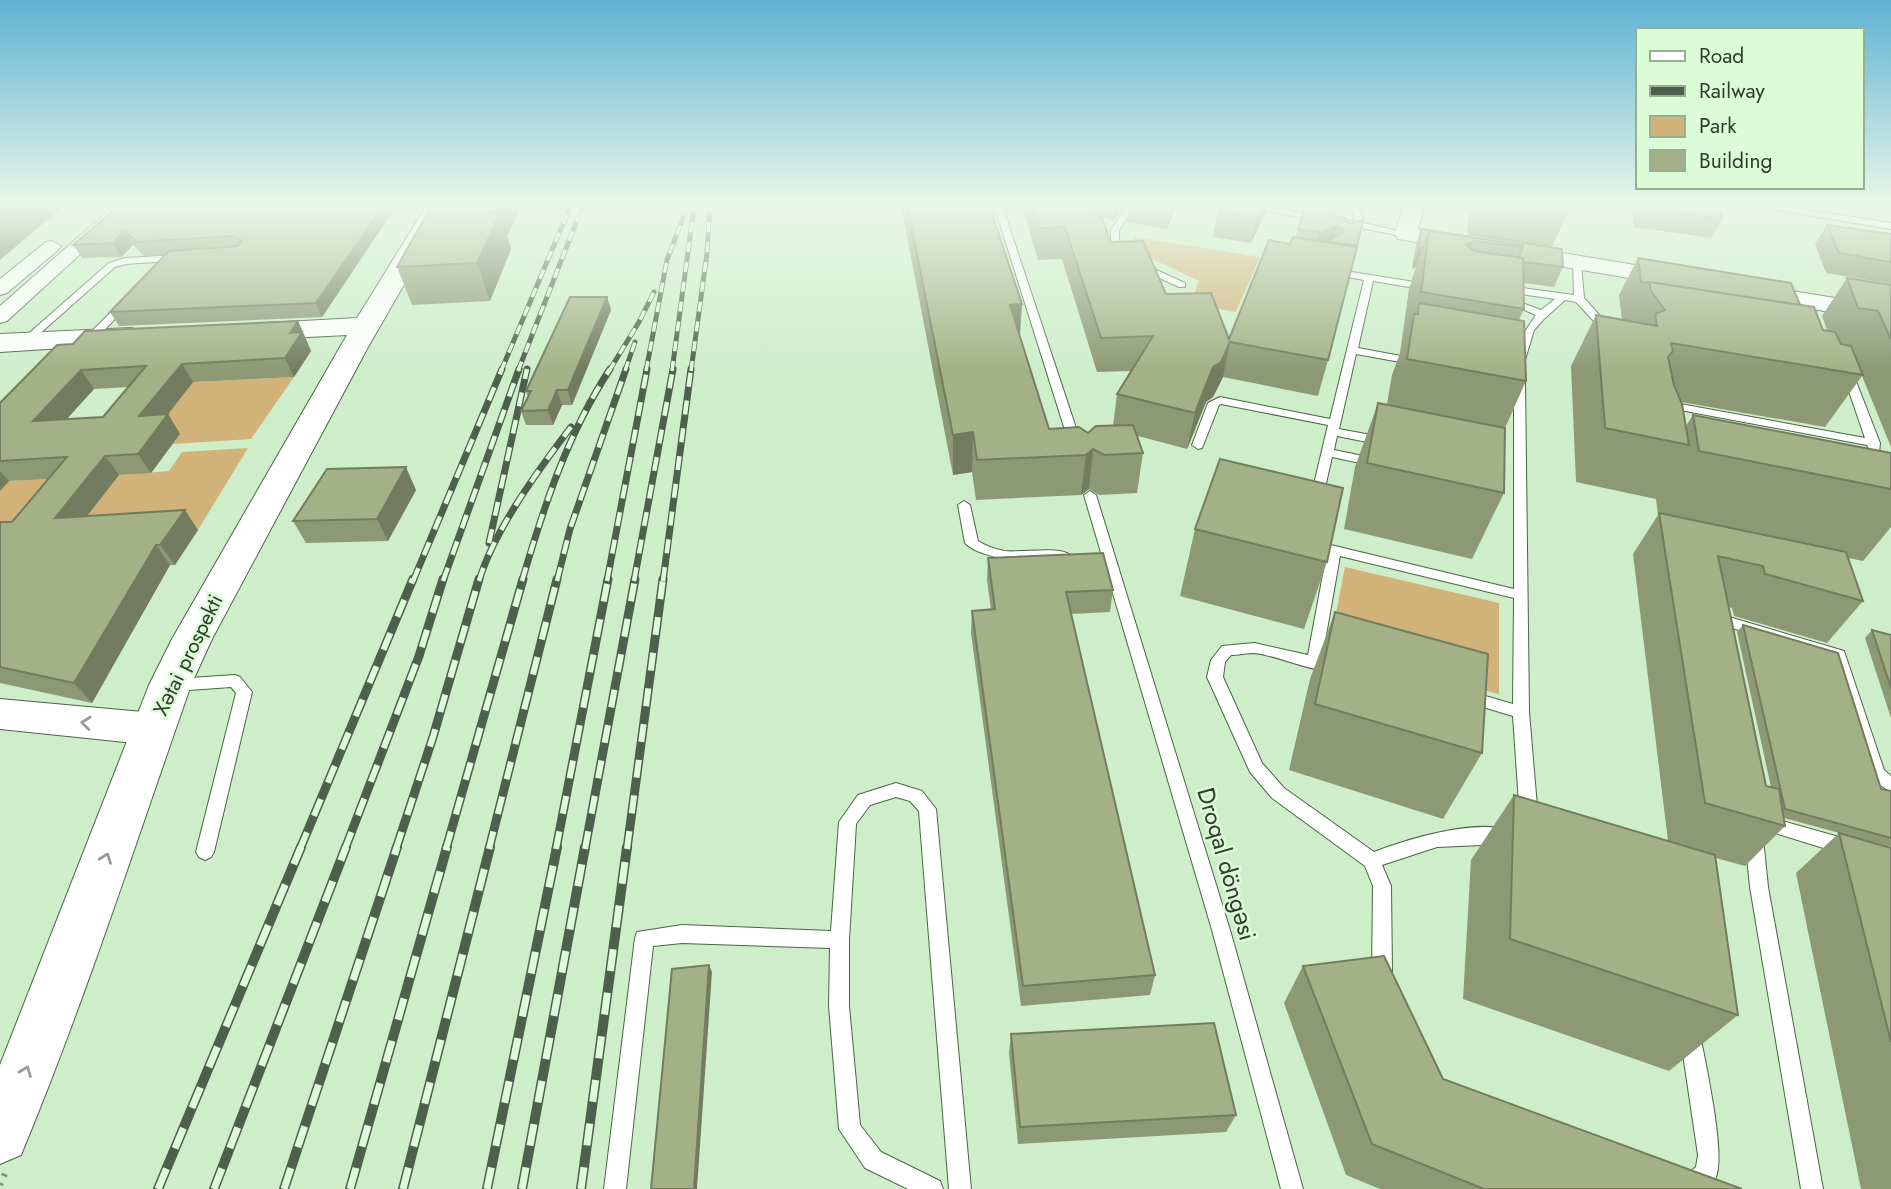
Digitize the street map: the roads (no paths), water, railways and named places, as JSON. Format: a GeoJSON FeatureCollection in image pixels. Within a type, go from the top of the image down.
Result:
{"type":"FeatureCollection","features":[{"type":"Feature","properties":{"kind":"main road","name":"Xətai prospekti"},"geometry":{"type":"LineString","coordinates":[[0,1134],[41,1035],[162,707],[199,626],[405,260]]}},
{"type":"Feature","properties":{"kind":"main road"},"geometry":{"type":"LineString","coordinates":[[228,333],[366,326]]}},
{"type":"Feature","properties":{"kind":"main road"},"geometry":{"type":"LineString","coordinates":[[12,343],[75,344],[159,336]]}},
{"type":"Feature","properties":{"kind":"street"},"geometry":{"type":"LineString","coordinates":[[0,289],[42,260]]}},
{"type":"Feature","properties":{"kind":"street"},"geometry":{"type":"LineString","coordinates":[[0,317],[61,260]]}},
{"type":"Feature","properties":{"kind":"street"},"geometry":{"type":"LineString","coordinates":[[1567,260],[1700,283]]}},
{"type":"Feature","properties":{"kind":"street"},"geometry":{"type":"LineString","coordinates":[[1727,287],[1891,315]]}},
{"type":"Feature","properties":{"kind":"street"},"geometry":{"type":"LineString","coordinates":[[0,714],[162,707]]}},
{"type":"Feature","properties":{"kind":"lane"},"geometry":{"type":"LineString","coordinates":[[12,343],[112,265],[136,260]]}},
{"type":"Feature","properties":{"kind":"lane"},"geometry":{"type":"LineString","coordinates":[[1018,260],[1079,453]]}},
{"type":"Feature","properties":{"kind":"lane"},"geometry":{"type":"LineString","coordinates":[[1134,260],[1182,285]]}},
{"type":"Feature","properties":{"kind":"lane"},"geometry":{"type":"LineString","coordinates":[[1576,262],[1578,299]]}},
{"type":"Feature","properties":{"kind":"lane"},"geometry":{"type":"LineString","coordinates":[[1317,269],[1436,288]]}},
{"type":"Feature","properties":{"kind":"lane"},"geometry":{"type":"LineString","coordinates":[[1416,274],[1429,276]]}},
{"type":"Feature","properties":{"kind":"lane"},"geometry":{"type":"LineString","coordinates":[[1313,517],[1326,452],[1369,277]]}},
{"type":"Feature","properties":{"kind":"lane"},"geometry":{"type":"LineString","coordinates":[[1496,287],[1578,299],[1603,323],[1615,341]]}},
{"type":"Feature","properties":{"kind":"lane"},"geometry":{"type":"LineString","coordinates":[[1489,296],[1513,302],[1539,316]]}},
{"type":"Feature","properties":{"kind":"lane"},"geometry":{"type":"LineString","coordinates":[[75,344],[131,298]]}},
{"type":"Feature","properties":{"kind":"lane"},"geometry":{"type":"LineString","coordinates":[[1372,861],[1432,839],[1456,835],[1524,837],[1520,595],[1513,467],[1522,346],[1539,316],[1562,298]]}},
{"type":"Feature","properties":{"kind":"lane"},"geometry":{"type":"LineString","coordinates":[[1513,314],[1539,316]]}},
{"type":"Feature","properties":{"kind":"lane"},"geometry":{"type":"LineString","coordinates":[[1603,323],[1619,327]]}},
{"type":"Feature","properties":{"kind":"lane"},"geometry":{"type":"LineString","coordinates":[[1353,350],[1430,364]]}},
{"type":"Feature","properties":{"kind":"lane"},"geometry":{"type":"LineString","coordinates":[[1834,362],[1850,374],[1874,443],[1879,466]]}},
{"type":"Feature","properties":{"kind":"lane"},"geometry":{"type":"LineString","coordinates":[[1494,376],[1520,381]]}},
{"type":"Feature","properties":{"kind":"lane"},"geometry":{"type":"LineString","coordinates":[[1198,445],[1214,403],[1220,400],[1399,444]]}},
{"type":"Feature","properties":{"kind":"lane"},"geometry":{"type":"LineString","coordinates":[[1652,404],[1667,403],[1807,437],[1874,443]]}},
{"type":"Feature","properties":{"kind":"lane"},"geometry":{"type":"LineString","coordinates":[[1326,452],[1391,466]]}},
{"type":"Feature","properties":{"kind":"lane","name":"Droqal döngəsi"},"geometry":{"type":"LineString","coordinates":[[1090,495],[1104,554],[1221,930],[1292,1189]]}},
{"type":"Feature","properties":{"kind":"lane"},"geometry":{"type":"LineString","coordinates":[[964,505],[972,543],[984,552],[999,556],[1074,555]]}},
{"type":"Feature","properties":{"kind":"lane"},"geometry":{"type":"LineString","coordinates":[[1305,538],[1334,550],[1520,595]]}},
{"type":"Feature","properties":{"kind":"lane"},"geometry":{"type":"LineString","coordinates":[[1314,663],[1334,550]]}},
{"type":"Feature","properties":{"kind":"lane"},"geometry":{"type":"LineString","coordinates":[[1712,643],[1711,630],[1714,621],[1729,622],[1839,655],[1877,774],[1891,785]]}},
{"type":"Feature","properties":{"kind":"lane"},"geometry":{"type":"LineString","coordinates":[[1349,668],[1314,663],[1254,648],[1227,650],[1218,660],[1215,677],[1256,767],[1270,785],[1372,861],[1382,886],[1382,988]]}},
{"type":"Feature","properties":{"kind":"lane"},"geometry":{"type":"LineString","coordinates":[[162,707],[234,681],[244,692],[205,852]]}},
{"type":"Feature","properties":{"kind":"lane"},"geometry":{"type":"LineString","coordinates":[[1459,695],[1521,712]]}},
{"type":"Feature","properties":{"kind":"lane"},"geometry":{"type":"LineString","coordinates":[[932,1189],[873,1160],[850,1129],[839,1006],[840,940],[848,822],[864,800],[897,790],[916,796],[927,808],[960,1189]]}},
{"type":"Feature","properties":{"kind":"lane"},"geometry":{"type":"LineString","coordinates":[[1812,1189],[1759,887],[1750,818],[1865,852]]}},
{"type":"Feature","properties":{"kind":"lane"},"geometry":{"type":"LineString","coordinates":[[615,1189],[644,938],[682,934],[840,940]]}},
{"type":"Feature","properties":{"kind":"lane"},"geometry":{"type":"LineString","coordinates":[[1667,1173],[1693,1183],[1706,1173],[1709,1156],[1688,1020]]}},
{"type":"Feature","properties":{"kind":"railway"},"geometry":{"type":"LineString","coordinates":[[501,371],[548,260]]}},
{"type":"Feature","properties":{"kind":"railway"},"geometry":{"type":"LineString","coordinates":[[518,371],[561,260]]}},
{"type":"Feature","properties":{"kind":"railway"},"geometry":{"type":"LineString","coordinates":[[646,371],[667,260]]}},
{"type":"Feature","properties":{"kind":"railway"},"geometry":{"type":"LineString","coordinates":[[672,371],[687,260]]}},
{"type":"Feature","properties":{"kind":"railway"},"geometry":{"type":"LineString","coordinates":[[691,371],[706,260]]}},
{"type":"Feature","properties":{"kind":"railway"},"geometry":{"type":"LineString","coordinates":[[609,371],[654,292]]}},
{"type":"Feature","properties":{"kind":"railway"},"geometry":{"type":"LineString","coordinates":[[625,371],[635,342]]}},
{"type":"Feature","properties":{"kind":"railway"},"geometry":{"type":"LineString","coordinates":[[413,581],[502,369]]}},
{"type":"Feature","properties":{"kind":"railway"},"geometry":{"type":"LineString","coordinates":[[443,581],[519,369]]}},
{"type":"Feature","properties":{"kind":"railway"},"geometry":{"type":"LineString","coordinates":[[489,543],[527,369]]}},
{"type":"Feature","properties":{"kind":"railway"},"geometry":{"type":"LineString","coordinates":[[522,581],[569,445],[610,369]]}},
{"type":"Feature","properties":{"kind":"railway"},"geometry":{"type":"LineString","coordinates":[[557,581],[570,529],[626,369]]}},
{"type":"Feature","properties":{"kind":"railway"},"geometry":{"type":"LineString","coordinates":[[607,581],[647,369]]}},
{"type":"Feature","properties":{"kind":"railway"},"geometry":{"type":"LineString","coordinates":[[634,581],[673,369]]}},
{"type":"Feature","properties":{"kind":"railway"},"geometry":{"type":"LineString","coordinates":[[663,581],[691,369]]}},
{"type":"Feature","properties":{"kind":"railway"},"geometry":{"type":"LineString","coordinates":[[479,581],[506,521],[571,427]]}},
{"type":"Feature","properties":{"kind":"railway"},"geometry":{"type":"LineString","coordinates":[[300,849],[413,579]]}},
{"type":"Feature","properties":{"kind":"railway"},"geometry":{"type":"LineString","coordinates":[[345,849],[419,656],[443,579]]}},
{"type":"Feature","properties":{"kind":"railway"},"geometry":{"type":"LineString","coordinates":[[396,849],[433,737],[479,579]]}},
{"type":"Feature","properties":{"kind":"railway"},"geometry":{"type":"LineString","coordinates":[[446,849],[523,579]]}},
{"type":"Feature","properties":{"kind":"railway"},"geometry":{"type":"LineString","coordinates":[[489,849],[557,579]]}},
{"type":"Feature","properties":{"kind":"railway"},"geometry":{"type":"LineString","coordinates":[[556,849],[608,579]]}},
{"type":"Feature","properties":{"kind":"railway"},"geometry":{"type":"LineString","coordinates":[[585,849],[635,579]]}},
{"type":"Feature","properties":{"kind":"railway"},"geometry":{"type":"LineString","coordinates":[[627,849],[663,579]]}},
{"type":"Feature","properties":{"kind":"railway"},"geometry":{"type":"LineString","coordinates":[[158,1189],[301,847]]}},
{"type":"Feature","properties":{"kind":"railway"},"geometry":{"type":"LineString","coordinates":[[214,1189],[346,847]]}},
{"type":"Feature","properties":{"kind":"railway"},"geometry":{"type":"LineString","coordinates":[[284,1189],[397,847]]}},
{"type":"Feature","properties":{"kind":"railway"},"geometry":{"type":"LineString","coordinates":[[350,1189],[447,847]]}},
{"type":"Feature","properties":{"kind":"railway"},"geometry":{"type":"LineString","coordinates":[[403,1189],[490,847]]}},
{"type":"Feature","properties":{"kind":"railway"},"geometry":{"type":"LineString","coordinates":[[487,1189],[557,847]]}},
{"type":"Feature","properties":{"kind":"railway"},"geometry":{"type":"LineString","coordinates":[[522,1189],[585,847]]}},
{"type":"Feature","properties":{"kind":"railway"},"geometry":{"type":"LineString","coordinates":[[581,1189],[627,847]]}}]}
